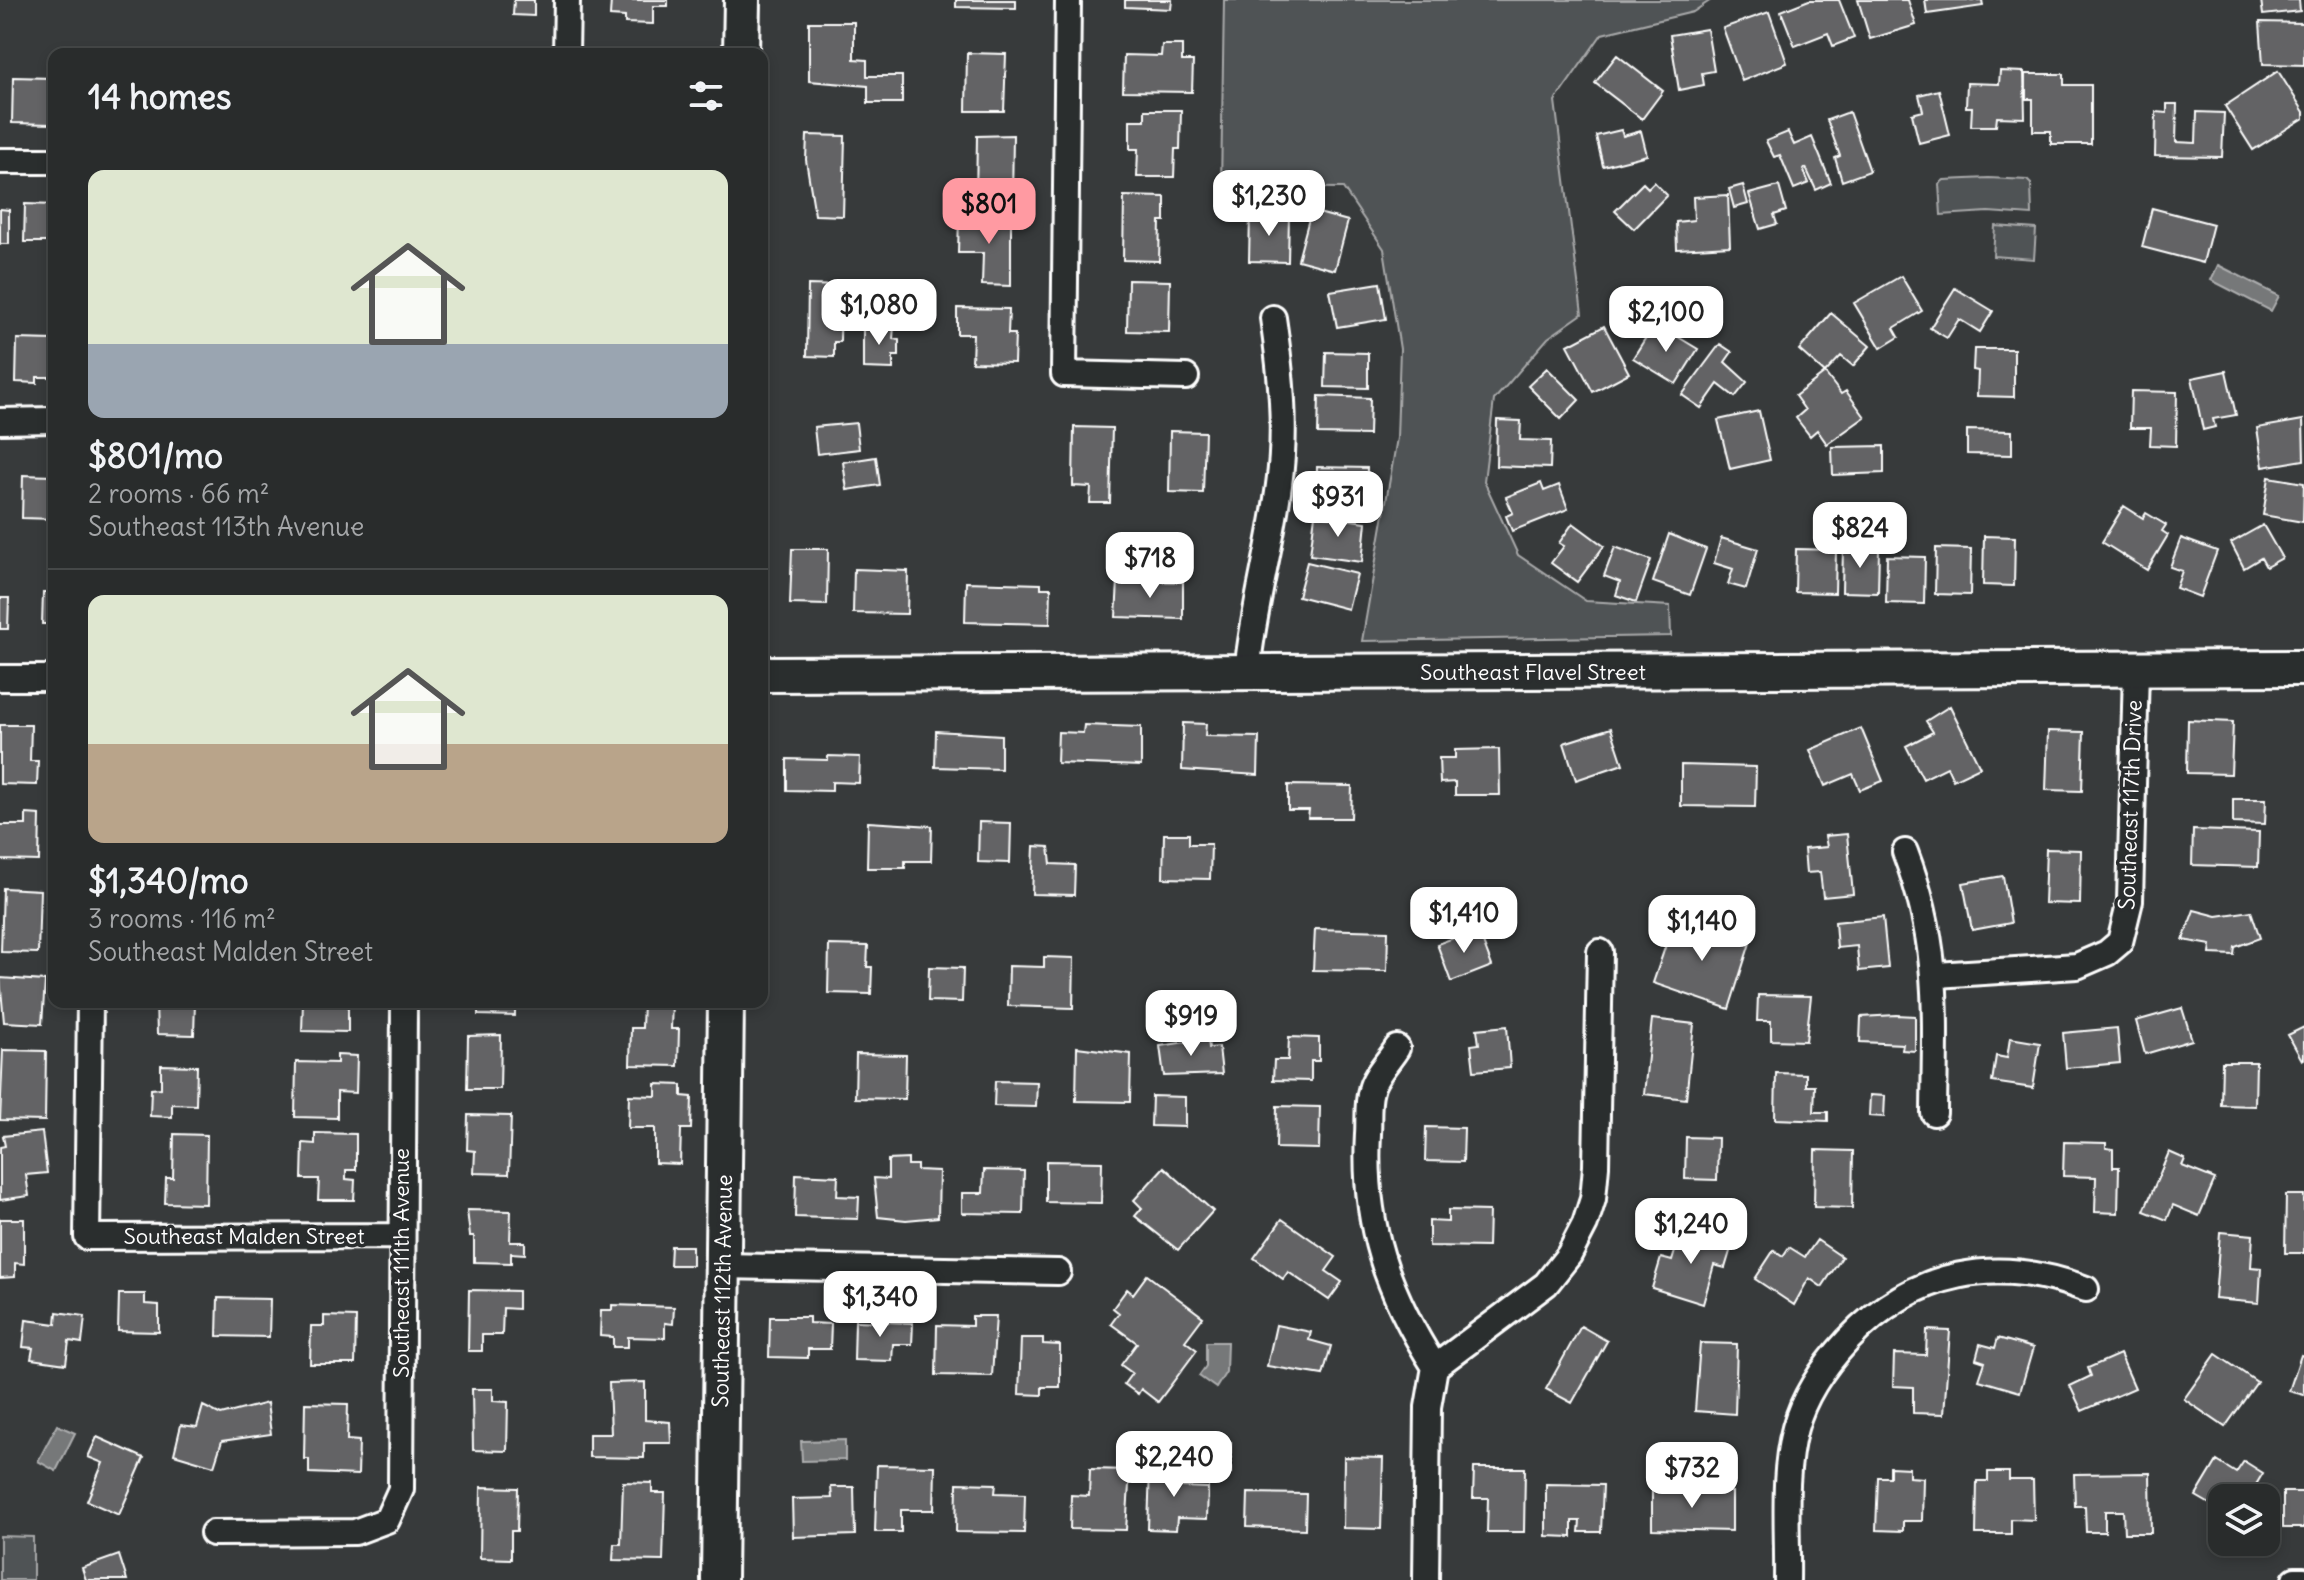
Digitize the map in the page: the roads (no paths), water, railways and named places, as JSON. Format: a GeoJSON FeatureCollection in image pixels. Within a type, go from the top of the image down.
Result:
{"type":"FeatureCollection","features":[{"type":"Feature","properties":{"kind":"street"},"geometry":{"type":"LineString","coordinates":[[566,48],[567,0]]}},
{"type":"Feature","properties":{"kind":"street"},"geometry":{"type":"LineString","coordinates":[[741,48],[742,0]]}},
{"type":"Feature","properties":{"kind":"street"},"geometry":{"type":"LineString","coordinates":[[1068,0],[1064,374],[1186,377]]}},
{"type":"Feature","properties":{"kind":"street"},"geometry":{"type":"LineString","coordinates":[[0,161],[48,161]]}},
{"type":"Feature","properties":{"kind":"street"},"geometry":{"type":"LineString","coordinates":[[1247,673],[1252,621],[1270,547],[1280,482],[1283,424],[1273,318]]}},
{"type":"Feature","properties":{"kind":"street"},"geometry":{"type":"LineString","coordinates":[[0,421],[48,420]]}},
{"type":"Feature","properties":{"kind":"street","name":"Southeast Flavel Street"},"geometry":{"type":"LineString","coordinates":[[768,674],[2304,668]]}},
{"type":"Feature","properties":{"kind":"street","name":"Southeast 117th Drive"},"geometry":{"type":"LineString","coordinates":[[1936,975],[2077,966],[2107,953],[2120,942],[2130,901],[2136,669]]}},
{"type":"Feature","properties":{"kind":"street"},"geometry":{"type":"LineString","coordinates":[[0,678],[48,678]]}},
{"type":"Feature","properties":{"kind":"street"},"geometry":{"type":"LineString","coordinates":[[1905,852],[1921,893],[1936,975],[1934,1113]]}},
{"type":"Feature","properties":{"kind":"street"},"geometry":{"type":"LineString","coordinates":[[1435,1367],[1546,1284],[1569,1255],[1585,1224],[1593,1199],[1596,1166],[1600,952]]}},
{"type":"Feature","properties":{"kind":"street","name":"Southeast Malden Street"},"geometry":{"type":"LineString","coordinates":[[90,1008],[87,1237],[401,1236]]}},
{"type":"Feature","properties":{"kind":"street","name":"Southeast 111th Avenue"},"geometry":{"type":"LineString","coordinates":[[213,1533],[355,1532],[387,1520],[401,1489],[404,1008]]}},
{"type":"Feature","properties":{"kind":"street","name":"Southeast 112th Avenue"},"geometry":{"type":"LineString","coordinates":[[719,1580],[726,1008]]}},
{"type":"Feature","properties":{"kind":"street"},"geometry":{"type":"LineString","coordinates":[[1397,1048],[1371,1089],[1366,1170],[1376,1237],[1399,1307],[1435,1367],[1428,1407],[1426,1580]]}},
{"type":"Feature","properties":{"kind":"street"},"geometry":{"type":"LineString","coordinates":[[722,1266],[1058,1272]]}},
{"type":"Feature","properties":{"kind":"street"},"geometry":{"type":"LineString","coordinates":[[1787,1580],[1794,1430],[1821,1371],[1860,1327],[1888,1304],[1939,1278],[2015,1272],[2055,1277],[2086,1289]]}},
{"type":"Feature","properties":{"kind":"street"},"geometry":{"type":"LineString","coordinates":[[2295,1580],[2304,1580]]}}]}
